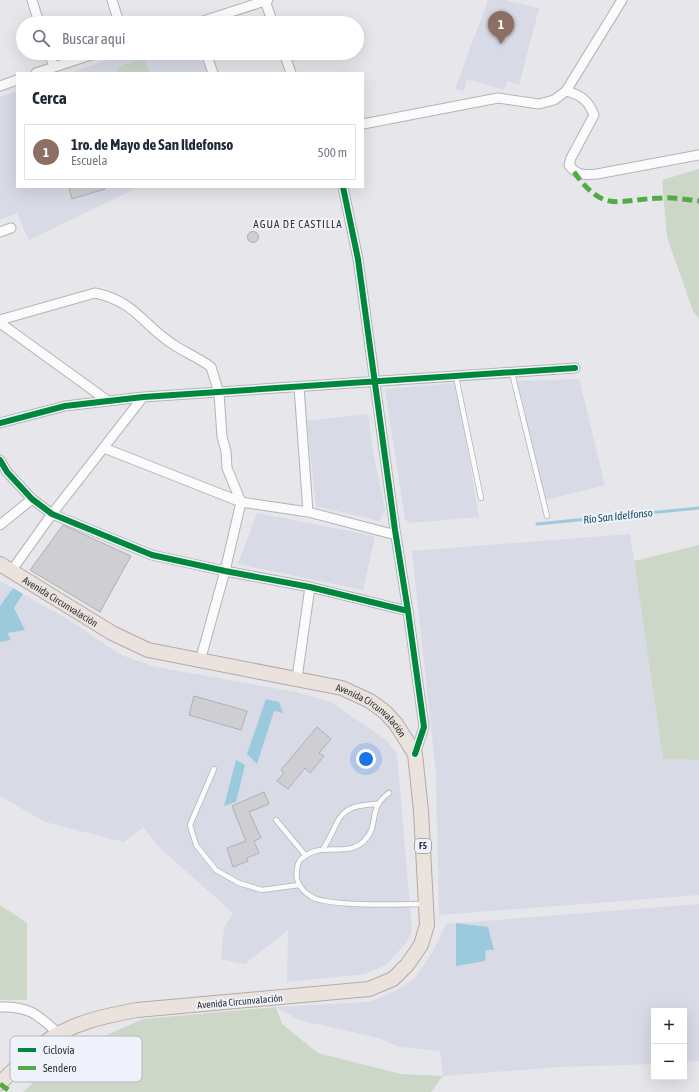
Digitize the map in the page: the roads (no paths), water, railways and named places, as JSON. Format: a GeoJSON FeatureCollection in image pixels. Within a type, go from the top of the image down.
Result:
{"type":"FeatureCollection","features":[{"type":"Feature","properties":{"kind":"highway","name":"Avenida Circunvalación"},"geometry":{"type":"LineString","coordinates":[[6,567],[118,636],[148,650],[342,688],[370,701],[385,712],[396,724],[415,754],[421,811],[427,925],[421,945],[407,965],[393,979],[369,989],[137,1010],[99,1017],[56,1036]]}},
{"type":"Feature","properties":{"kind":"highway","name":"Avenida Circunvalación"},"geometry":{"type":"LineString","coordinates":[[0,1083],[10,1074]]}},
{"type":"Feature","properties":{"kind":"street"},"geometry":{"type":"LineString","coordinates":[[32,0],[37,16]]}},
{"type":"Feature","properties":{"kind":"street"},"geometry":{"type":"LineString","coordinates":[[112,0],[117,16]]}},
{"type":"Feature","properties":{"kind":"street"},"geometry":{"type":"LineString","coordinates":[[218,16],[266,0],[271,16]]}},
{"type":"Feature","properties":{"kind":"street"},"geometry":{"type":"LineString","coordinates":[[364,124],[498,98],[539,104],[554,100],[566,91],[622,0]]}},
{"type":"Feature","properties":{"kind":"street"},"geometry":{"type":"LineString","coordinates":[[52,60],[54,67]]}},
{"type":"Feature","properties":{"kind":"street"},"geometry":{"type":"LineString","coordinates":[[39,72],[76,60]]}},
{"type":"Feature","properties":{"kind":"street"},"geometry":{"type":"LineString","coordinates":[[208,60],[213,72]]}},
{"type":"Feature","properties":{"kind":"street"},"geometry":{"type":"LineString","coordinates":[[286,60],[291,72]]}},
{"type":"Feature","properties":{"kind":"street"},"geometry":{"type":"LineString","coordinates":[[0,86],[16,80]]}},
{"type":"Feature","properties":{"kind":"street"},"geometry":{"type":"LineString","coordinates":[[566,91],[580,95],[590,105],[594,115],[571,158],[569,165],[574,172],[584,175],[597,174],[699,155]]}},
{"type":"Feature","properties":{"kind":"street"},"geometry":{"type":"LineString","coordinates":[[343,188],[358,259],[424,727],[415,754]]}},
{"type":"Feature","properties":{"kind":"street"},"geometry":{"type":"LineString","coordinates":[[0,232],[11,228]]}},
{"type":"Feature","properties":{"kind":"street"},"geometry":{"type":"LineString","coordinates":[[0,321],[95,293],[110,296],[131,308],[173,344],[211,367],[219,392],[222,437],[226,451],[226,468],[241,502],[225,571],[200,661]]}},
{"type":"Feature","properties":{"kind":"street"},"geometry":{"type":"LineString","coordinates":[[0,321],[108,401]]}},
{"type":"Feature","properties":{"kind":"street"},"geometry":{"type":"LineString","coordinates":[[0,423],[65,406],[143,397],[376,383],[575,368]]}},
{"type":"Feature","properties":{"kind":"street"},"geometry":{"type":"LineString","coordinates":[[300,387],[308,512]]}},
{"type":"Feature","properties":{"kind":"street"},"geometry":{"type":"LineString","coordinates":[[6,567],[52,514],[143,397]]}},
{"type":"Feature","properties":{"kind":"street"},"geometry":{"type":"LineString","coordinates":[[104,448],[241,502],[308,512],[396,535]]}},
{"type":"Feature","properties":{"kind":"street"},"geometry":{"type":"LineString","coordinates":[[0,460],[7,472],[32,499],[52,514],[152,555],[225,571],[310,586],[408,611]]}},
{"type":"Feature","properties":{"kind":"street"},"geometry":{"type":"LineString","coordinates":[[0,525],[32,499]]}},
{"type":"Feature","properties":{"kind":"street"},"geometry":{"type":"LineString","coordinates":[[297,678],[310,586]]}},
{"type":"Feature","properties":{"kind":"street"},"geometry":{"type":"LineString","coordinates":[[0,1007],[18,1006],[37,1014],[59,1034]]}},
{"type":"Feature","properties":{"kind":"lane"},"geometry":{"type":"LineString","coordinates":[[512,373],[547,516]]}},
{"type":"Feature","properties":{"kind":"lane"},"geometry":{"type":"LineString","coordinates":[[456,377],[481,498]]}},
{"type":"Feature","properties":{"kind":"lane"},"geometry":{"type":"LineString","coordinates":[[214,769],[190,825],[196,845],[216,870],[238,883],[262,890],[299,886]]}},
{"type":"Feature","properties":{"kind":"lane"},"geometry":{"type":"LineString","coordinates":[[323,849],[331,837],[340,814],[351,807],[377,804],[389,793]]}},
{"type":"Feature","properties":{"kind":"lane"},"geometry":{"type":"LineString","coordinates":[[377,804],[372,830],[365,841],[354,849],[323,849],[311,852],[300,860],[296,875],[299,886],[313,898],[325,902],[390,905],[426,904]]}},
{"type":"Feature","properties":{"kind":"lane"},"geometry":{"type":"LineString","coordinates":[[276,820],[306,856]]}},
{"type":"Feature","properties":{"kind":"water"},"geometry":{"type":"Polygon","coordinates":[[[13,588],[23,594],[14,608],[25,630],[7,633],[11,640],[0,642],[0,606],[13,588]]]}},
{"type":"Feature","properties":{"kind":"water"},"geometry":{"type":"Polygon","coordinates":[[[266,699],[279,702],[283,713],[274,711],[257,764],[247,754],[266,699]]]}},
{"type":"Feature","properties":{"kind":"water"},"geometry":{"type":"Polygon","coordinates":[[[236,760],[245,765],[236,802],[224,806],[236,760]]]}},
{"type":"Feature","properties":{"kind":"water"},"geometry":{"type":"Polygon","coordinates":[[[456,923],[488,927],[494,950],[486,950],[485,961],[456,966],[456,923]]]}},
{"type":"Feature","properties":{"kind":"waterway","name":"Río San Idelfonso"},"geometry":{"type":"LineString","coordinates":[[537,524],[699,508]]}},
{"type":"Feature","properties":{"kind":"place","name":"1ro. de Mayo de San Ildefonso"},"geometry":{"type":"Point","coordinates":[501,44]}},
{"type":"Feature","properties":{"kind":"district","name":"AGUA DE CASTILLA"},"geometry":{"type":"Point","coordinates":[298,224]}}]}
